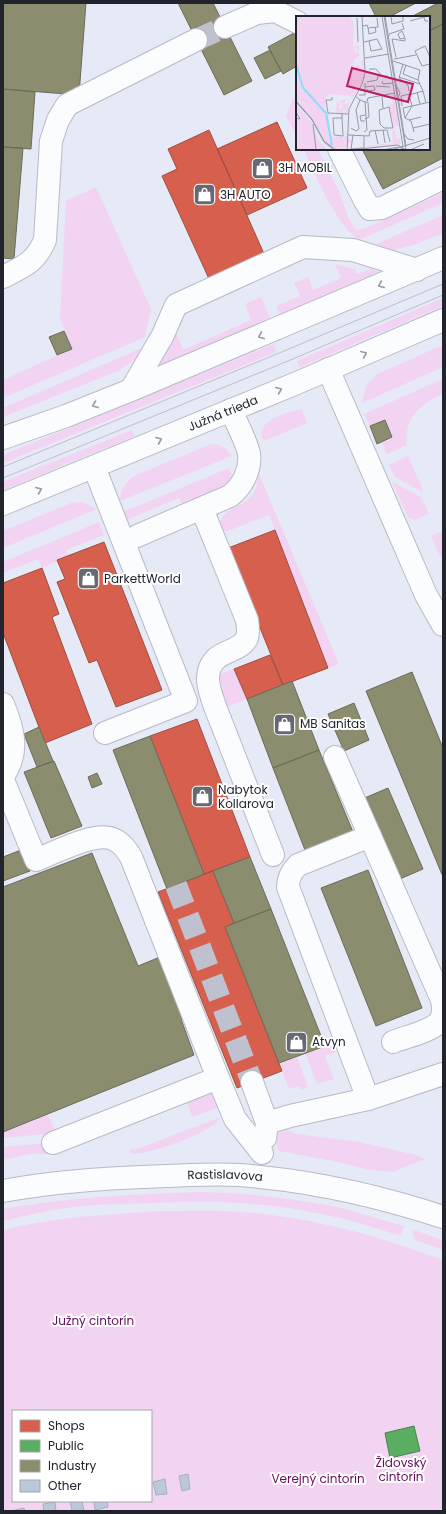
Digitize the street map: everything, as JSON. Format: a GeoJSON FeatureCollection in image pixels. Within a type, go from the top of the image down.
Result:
{"type":"FeatureCollection","features":[{"type":"Feature","properties":{"kind":"street"},"geometry":{"type":"LineString","coordinates":[[225,27],[275,6],[296,21]]}},
{"type":"Feature","properties":{"kind":"street"},"geometry":{"type":"LineString","coordinates":[[3,277],[30,263],[41,250],[45,240],[52,140],[58,120],[67,105],[196,40]]}},
{"type":"Feature","properties":{"kind":"street"},"geometry":{"type":"LineString","coordinates":[[339,150],[370,209],[382,208],[443,178]]}},
{"type":"Feature","properties":{"kind":"street"},"geometry":{"type":"LineString","coordinates":[[131,390],[163,336],[176,305],[303,247],[353,250],[417,270]]}},
{"type":"Feature","properties":{"kind":"street"},"geometry":{"type":"LineString","coordinates":[[3,438],[66,416],[131,390],[443,258]]}},
{"type":"Feature","properties":{"kind":"street","name":"Južná trieda"},"geometry":{"type":"LineString","coordinates":[[3,504],[231,410],[443,320]]}},
{"type":"Feature","properties":{"kind":"street"},"geometry":{"type":"LineString","coordinates":[[328,369],[426,595],[443,625]]}},
{"type":"Feature","properties":{"kind":"street"},"geometry":{"type":"LineString","coordinates":[[138,536],[202,509],[230,496],[237,491],[244,479],[249,454],[231,410]]}},
{"type":"Feature","properties":{"kind":"street"},"geometry":{"type":"LineString","coordinates":[[94,467],[186,701],[105,732]]}},
{"type":"Feature","properties":{"kind":"street"},"geometry":{"type":"LineString","coordinates":[[202,509],[247,620],[248,629],[246,638],[242,644],[220,655],[213,661],[209,674],[209,682],[217,711],[273,855]]}},
{"type":"Feature","properties":{"kind":"street"},"geometry":{"type":"LineString","coordinates":[[3,704],[10,721],[14,747],[10,766],[3,776]]}},
{"type":"Feature","properties":{"kind":"street"},"geometry":{"type":"LineString","coordinates":[[335,757],[442,1000],[443,1007]]}},
{"type":"Feature","properties":{"kind":"street"},"geometry":{"type":"LineString","coordinates":[[3,780],[36,860],[90,839],[101,837],[112,838],[124,846],[134,864],[235,1119],[262,1153]]}},
{"type":"Feature","properties":{"kind":"street"},"geometry":{"type":"LineString","coordinates":[[368,1099],[288,887],[288,880],[292,871],[298,865],[370,836]]}},
{"type":"Feature","properties":{"kind":"street"},"geometry":{"type":"LineString","coordinates":[[393,1042],[438,1024],[442,1018],[443,1012]]}},
{"type":"Feature","properties":{"kind":"street"},"geometry":{"type":"LineString","coordinates":[[267,1123],[290,1116],[368,1099],[443,1074]]}},
{"type":"Feature","properties":{"kind":"street"},"geometry":{"type":"LineString","coordinates":[[53,1142],[218,1078]]}},
{"type":"Feature","properties":{"kind":"street"},"geometry":{"type":"LineString","coordinates":[[252,1082],[267,1123],[259,1176]]}},
{"type":"Feature","properties":{"kind":"street","name":"Rastislavova"},"geometry":{"type":"LineString","coordinates":[[3,1191],[83,1180],[225,1174],[259,1176],[366,1196],[443,1217]]}},
{"type":"Feature","properties":{"kind":"street"},"geometry":{"type":"LineString","coordinates":[[408,1207],[443,1202]]}},
{"type":"Feature","properties":{"kind":"green space"},"geometry":{"type":"Polygon","coordinates":[[[293,98],[296,104],[296,135],[286,116],[293,98]]]}},
{"type":"Feature","properties":{"kind":"green space"},"geometry":{"type":"Polygon","coordinates":[[[303,150],[318,150],[339,191],[348,217],[356,230],[364,229],[443,193],[443,203],[359,240],[350,232],[334,211],[303,150]]]}},
{"type":"Feature","properties":{"kind":"green space"},"geometry":{"type":"Polygon","coordinates":[[[96,187],[151,309],[145,337],[3,398],[3,380],[72,349],[60,319],[66,201],[96,187]]]}},
{"type":"Feature","properties":{"kind":"green space"},"geometry":{"type":"Polygon","coordinates":[[[443,215],[443,233],[414,245],[392,251],[369,247],[443,215]]]}},
{"type":"Feature","properties":{"kind":"green space"},"geometry":{"type":"Polygon","coordinates":[[[335,264],[355,269],[357,274],[371,269],[379,272],[280,314],[276,306],[300,296],[294,283],[308,277],[313,290],[341,278],[335,264]]]}},
{"type":"Feature","properties":{"kind":"green space"},"geometry":{"type":"Polygon","coordinates":[[[261,297],[270,318],[159,365],[158,362],[173,336],[177,335],[183,350],[251,320],[245,304],[261,297]]]}},
{"type":"Feature","properties":{"kind":"green space"},"geometry":{"type":"Polygon","coordinates":[[[443,298],[443,306],[300,367],[297,361],[443,298]]]}},
{"type":"Feature","properties":{"kind":"green space"},"geometry":{"type":"Polygon","coordinates":[[[274,344],[276,352],[3,463],[3,455],[274,344]]]}},
{"type":"Feature","properties":{"kind":"green space"},"geometry":{"type":"Polygon","coordinates":[[[443,345],[443,367],[362,403],[366,386],[377,374],[443,345]]]}},
{"type":"Feature","properties":{"kind":"green space"},"geometry":{"type":"Polygon","coordinates":[[[144,347],[138,357],[120,370],[3,417],[3,408],[144,347]]]}},
{"type":"Feature","properties":{"kind":"green space"},"geometry":{"type":"Polygon","coordinates":[[[443,379],[443,393],[427,403],[415,413],[411,419],[408,426],[407,445],[387,454],[382,442],[392,437],[385,420],[370,426],[364,414],[443,379]]]}},
{"type":"Feature","properties":{"kind":"green space"},"geometry":{"type":"Polygon","coordinates":[[[302,409],[307,423],[264,441],[261,434],[267,423],[281,415],[302,409]]]}},
{"type":"Feature","properties":{"kind":"green space"},"geometry":{"type":"Polygon","coordinates":[[[132,430],[135,436],[3,490],[3,482],[132,430]]]}},
{"type":"Feature","properties":{"kind":"green space"},"geometry":{"type":"Polygon","coordinates":[[[211,444],[223,447],[232,456],[120,501],[121,493],[124,487],[134,476],[211,444]]]}},
{"type":"Feature","properties":{"kind":"green space"},"geometry":{"type":"Polygon","coordinates":[[[408,456],[423,490],[422,492],[395,477],[389,465],[408,456]]]}},
{"type":"Feature","properties":{"kind":"green space"},"geometry":{"type":"Polygon","coordinates":[[[254,462],[339,664],[328,668],[269,515],[228,531],[219,530],[220,521],[224,515],[249,499],[254,493],[257,484],[257,473],[254,462]]]}},
{"type":"Feature","properties":{"kind":"green space"},"geometry":{"type":"Polygon","coordinates":[[[229,468],[232,475],[230,482],[221,488],[182,505],[179,498],[126,520],[123,512],[229,468]]]}},
{"type":"Feature","properties":{"kind":"green space"},"geometry":{"type":"Polygon","coordinates":[[[392,482],[421,497],[429,514],[415,520],[408,517],[392,482]]]}},
{"type":"Feature","properties":{"kind":"green space"},"geometry":{"type":"Polygon","coordinates":[[[82,502],[97,509],[3,548],[3,531],[71,503],[82,502]]]}},
{"type":"Feature","properties":{"kind":"green space"},"geometry":{"type":"Polygon","coordinates":[[[99,522],[104,535],[66,550],[68,556],[42,568],[38,559],[3,573],[3,562],[99,522]]]}},
{"type":"Feature","properties":{"kind":"green space"},"geometry":{"type":"Polygon","coordinates":[[[443,531],[443,563],[431,536],[443,531]]]}},
{"type":"Feature","properties":{"kind":"green space"},"geometry":{"type":"Polygon","coordinates":[[[234,669],[247,699],[224,708],[217,676],[234,669]]]}},
{"type":"Feature","properties":{"kind":"green space"},"geometry":{"type":"Polygon","coordinates":[[[331,1043],[336,1052],[325,1056],[334,1079],[317,1084],[305,1053],[331,1043]]]}},
{"type":"Feature","properties":{"kind":"green space"},"geometry":{"type":"Polygon","coordinates":[[[297,1057],[308,1087],[301,1090],[299,1086],[289,1089],[279,1063],[297,1057]]]}},
{"type":"Feature","properties":{"kind":"green space"},"geometry":{"type":"Polygon","coordinates":[[[209,1093],[215,1098],[220,1107],[192,1117],[187,1102],[209,1093]]]}},
{"type":"Feature","properties":{"kind":"green space"},"geometry":{"type":"Polygon","coordinates":[[[48,1114],[56,1133],[3,1138],[3,1132],[48,1114]]]}},
{"type":"Feature","properties":{"kind":"green space"},"geometry":{"type":"Polygon","coordinates":[[[221,1117],[208,1129],[185,1140],[138,1154],[130,1153],[129,1150],[137,1149],[221,1117]]]}},
{"type":"Feature","properties":{"kind":"green space"},"geometry":{"type":"Polygon","coordinates":[[[286,1130],[297,1134],[359,1142],[416,1155],[425,1159],[393,1172],[370,1170],[333,1161],[279,1151],[274,1139],[276,1135],[286,1130]]]}},
{"type":"Feature","properties":{"kind":"green space"},"geometry":{"type":"Polygon","coordinates":[[[44,1144],[54,1151],[54,1154],[29,1154],[3,1160],[3,1147],[44,1144]]]}},
{"type":"Feature","properties":{"kind":"green space"},"geometry":{"type":"Polygon","coordinates":[[[202,1192],[253,1195],[303,1201],[345,1209],[404,1226],[401,1234],[397,1235],[344,1219],[308,1211],[253,1204],[216,1202],[84,1206],[47,1211],[3,1221],[3,1209],[28,1205],[102,1197],[202,1192]]]}},
{"type":"Feature","properties":{"kind":"green space"},"geometry":{"type":"Polygon","coordinates":[[[162,1211],[231,1211],[293,1218],[344,1229],[394,1243],[443,1260],[443,1511],[3,1511],[3,1230],[42,1222],[102,1215],[162,1211]]]}},
{"type":"Feature","properties":{"kind":"green space"},"geometry":{"type":"Polygon","coordinates":[[[414,1230],[443,1240],[443,1250],[415,1240],[413,1235],[414,1230]]]}},
{"type":"Feature","properties":{"kind":"building: Shops","name":"3H MOBIL"},"geometry":{"type":"Polygon","coordinates":[[[277,122],[307,188],[247,215],[217,149],[277,122]]]}},
{"type":"Feature","properties":{"kind":"building: Shops","name":"3H AUTO"},"geometry":{"type":"Polygon","coordinates":[[[209,130],[265,256],[210,281],[162,176],[177,169],[168,149],[209,130]]]}},
{"type":"Feature","properties":{"kind":"building: Shops"},"geometry":{"type":"Polygon","coordinates":[[[275,530],[328,668],[283,685],[228,548],[275,530]]]}},
{"type":"Feature","properties":{"kind":"building: Shops"},"geometry":{"type":"Polygon","coordinates":[[[104,542],[162,690],[116,707],[97,660],[89,663],[57,582],[65,579],[57,560],[104,542]]]}},
{"type":"Feature","properties":{"kind":"building: Shops"},"geometry":{"type":"Polygon","coordinates":[[[42,568],[59,614],[52,617],[92,724],[45,743],[3,633],[3,583],[42,568]]]}},
{"type":"Feature","properties":{"kind":"building: Shops"},"geometry":{"type":"Polygon","coordinates":[[[270,655],[283,685],[247,699],[234,669],[270,655]]]}},
{"type":"Feature","properties":{"kind":"building: Shops"},"geometry":{"type":"Polygon","coordinates":[[[197,719],[250,857],[204,874],[150,736],[197,719]]]}},
{"type":"Feature","properties":{"kind":"building: Shops"},"geometry":{"type":"Polygon","coordinates":[[[213,871],[234,923],[225,927],[282,1071],[237,1088],[158,892],[213,871]]]}},
{"type":"Feature","properties":{"kind":"building: Public"},"geometry":{"type":"Polygon","coordinates":[[[414,1426],[420,1451],[390,1458],[385,1433],[414,1426]]]}},
{"type":"Feature","properties":{"kind":"building: Industry"},"geometry":{"type":"Polygon","coordinates":[[[3,3],[86,3],[79,95],[3,89],[3,3]]]}},
{"type":"Feature","properties":{"kind":"building: Industry"},"geometry":{"type":"Polygon","coordinates":[[[178,3],[213,3],[252,81],[224,95],[178,3]]]}},
{"type":"Feature","properties":{"kind":"building: Industry"},"geometry":{"type":"Polygon","coordinates":[[[369,3],[416,3],[391,16],[376,16],[369,3]]]}},
{"type":"Feature","properties":{"kind":"building: Industry"},"geometry":{"type":"Polygon","coordinates":[[[438,3],[443,3],[443,24],[430,30],[430,16],[413,16],[438,3]]]}},
{"type":"Feature","properties":{"kind":"building: Industry"},"geometry":{"type":"Polygon","coordinates":[[[443,24],[443,158],[383,189],[363,150],[430,150],[430,30],[443,24]]]}},
{"type":"Feature","properties":{"kind":"building: Industry"},"geometry":{"type":"Polygon","coordinates":[[[294,33],[296,38],[296,67],[283,74],[268,47],[294,33]]]}},
{"type":"Feature","properties":{"kind":"building: Industry"},"geometry":{"type":"Polygon","coordinates":[[[270,50],[281,71],[265,79],[254,58],[270,50]]]}},
{"type":"Feature","properties":{"kind":"building: Industry"},"geometry":{"type":"Polygon","coordinates":[[[3,89],[35,92],[31,149],[3,147],[3,89]]]}},
{"type":"Feature","properties":{"kind":"building: Industry"},"geometry":{"type":"Polygon","coordinates":[[[3,147],[23,148],[14,259],[3,258],[3,147]]]}},
{"type":"Feature","properties":{"kind":"building: Industry"},"geometry":{"type":"Polygon","coordinates":[[[64,331],[72,349],[57,355],[49,337],[64,331]]]}},
{"type":"Feature","properties":{"kind":"building: Industry"},"geometry":{"type":"Polygon","coordinates":[[[385,420],[392,437],[377,444],[370,426],[385,420]]]}},
{"type":"Feature","properties":{"kind":"building: Industry"},"geometry":{"type":"Polygon","coordinates":[[[412,672],[443,748],[443,877],[366,691],[412,672]]]}},
{"type":"Feature","properties":{"kind":"building: Industry"},"geometry":{"type":"Polygon","coordinates":[[[292,681],[319,750],[273,768],[247,699],[292,681]]]}},
{"type":"Feature","properties":{"kind":"building: Industry"},"geometry":{"type":"Polygon","coordinates":[[[354,703],[369,740],[344,751],[328,714],[354,703]]]}},
{"type":"Feature","properties":{"kind":"building: Industry"},"geometry":{"type":"Polygon","coordinates":[[[39,727],[53,761],[37,767],[24,734],[39,727]]]}},
{"type":"Feature","properties":{"kind":"building: Industry"},"geometry":{"type":"Polygon","coordinates":[[[150,736],[204,874],[167,889],[113,750],[150,736]]]}},
{"type":"Feature","properties":{"kind":"building: Industry"},"geometry":{"type":"Polygon","coordinates":[[[319,750],[353,832],[305,850],[273,768],[319,750]]]}},
{"type":"Feature","properties":{"kind":"building: Industry"},"geometry":{"type":"Polygon","coordinates":[[[54,761],[82,826],[51,838],[24,772],[54,761]]]}},
{"type":"Feature","properties":{"kind":"building: Industry"},"geometry":{"type":"Polygon","coordinates":[[[97,773],[102,784],[92,788],[88,777],[97,773]]]}},
{"type":"Feature","properties":{"kind":"building: Industry"},"geometry":{"type":"Polygon","coordinates":[[[388,788],[423,869],[400,879],[360,800],[388,788]]]}},
{"type":"Feature","properties":{"kind":"building: Industry"},"geometry":{"type":"Polygon","coordinates":[[[21,850],[30,871],[3,881],[3,857],[21,850]]]}},
{"type":"Feature","properties":{"kind":"building: Industry"},"geometry":{"type":"Polygon","coordinates":[[[92,853],[138,966],[160,957],[185,1017],[181,1019],[194,1055],[3,1132],[3,887],[92,853]]]}},
{"type":"Feature","properties":{"kind":"building: Industry"},"geometry":{"type":"Polygon","coordinates":[[[250,857],[271,909],[234,923],[213,871],[250,857]]]}},
{"type":"Feature","properties":{"kind":"building: Industry"},"geometry":{"type":"Polygon","coordinates":[[[368,870],[422,1008],[376,1026],[321,888],[368,870]]]}},
{"type":"Feature","properties":{"kind":"building: Industry"},"geometry":{"type":"Polygon","coordinates":[[[271,909],[325,1046],[279,1063],[225,927],[271,909]]]}},
{"type":"Feature","properties":{"kind":"building: Other"},"geometry":{"type":"Polygon","coordinates":[[[188,1474],[190,1489],[182,1491],[179,1476],[188,1474]]]}},
{"type":"Feature","properties":{"kind":"building: Other"},"geometry":{"type":"Polygon","coordinates":[[[165,1479],[167,1494],[156,1495],[153,1482],[165,1479]]]}},
{"type":"Feature","properties":{"kind":"building: Other"},"geometry":{"type":"Polygon","coordinates":[[[55,1502],[56,1511],[44,1511],[43,1504],[55,1502]]]}},
{"type":"Feature","properties":{"kind":"building: Other"},"geometry":{"type":"Polygon","coordinates":[[[70,1502],[82,1502],[84,1511],[72,1511],[70,1502]]]}},
{"type":"Feature","properties":{"kind":"building: Other"},"geometry":{"type":"Polygon","coordinates":[[[94,1502],[107,1502],[108,1507],[95,1510],[94,1502]]]}},
{"type":"Feature","properties":{"kind":"building: Other"},"geometry":{"type":"Polygon","coordinates":[[[24,1508],[25,1511],[11,1511],[24,1508]]]}},
{"type":"Feature","properties":{"kind":"tunnel"},"geometry":{"type":"LineString","coordinates":[[196,40],[225,27]]}},
{"type":"Feature","properties":{"kind":"tunnel"},"geometry":{"type":"LineString","coordinates":[[176,885],[252,1082]]}},
{"type":"Feature","properties":{"kind":"tram line"},"geometry":{"type":"LineString","coordinates":[[3,467],[443,284]]}},
{"type":"Feature","properties":{"kind":"tram line"},"geometry":{"type":"LineString","coordinates":[[3,478],[288,361],[443,295]]}},
{"type":"Feature","properties":{"kind":"place","name":"3H MOBIL"},"geometry":{"type":"Point","coordinates":[262,168]}},
{"type":"Feature","properties":{"kind":"place","name":"3H AUTO"},"geometry":{"type":"Point","coordinates":[205,195]}},
{"type":"Feature","properties":{"kind":"place","name":"ParkettWorld"},"geometry":{"type":"Point","coordinates":[88,579]}},
{"type":"Feature","properties":{"kind":"place","name":"MB Sanitas"},"geometry":{"type":"Point","coordinates":[284,724]}},
{"type":"Feature","properties":{"kind":"place","name":"Nabytok Kollarova"},"geometry":{"type":"Point","coordinates":[203,797]}},
{"type":"Feature","properties":{"kind":"place","name":"Atvyn"},"geometry":{"type":"Point","coordinates":[297,1042]}},
{"type":"Feature","properties":{"kind":"park label","name":"Južný cintorín"},"geometry":{"type":"Point","coordinates":[93,1321]}},
{"type":"Feature","properties":{"kind":"park label","name":"Židovský cintorín"},"geometry":{"type":"Point","coordinates":[401,1470]}},
{"type":"Feature","properties":{"kind":"park label","name":"Verejný cintorín"},"geometry":{"type":"Point","coordinates":[318,1479]}}]}
